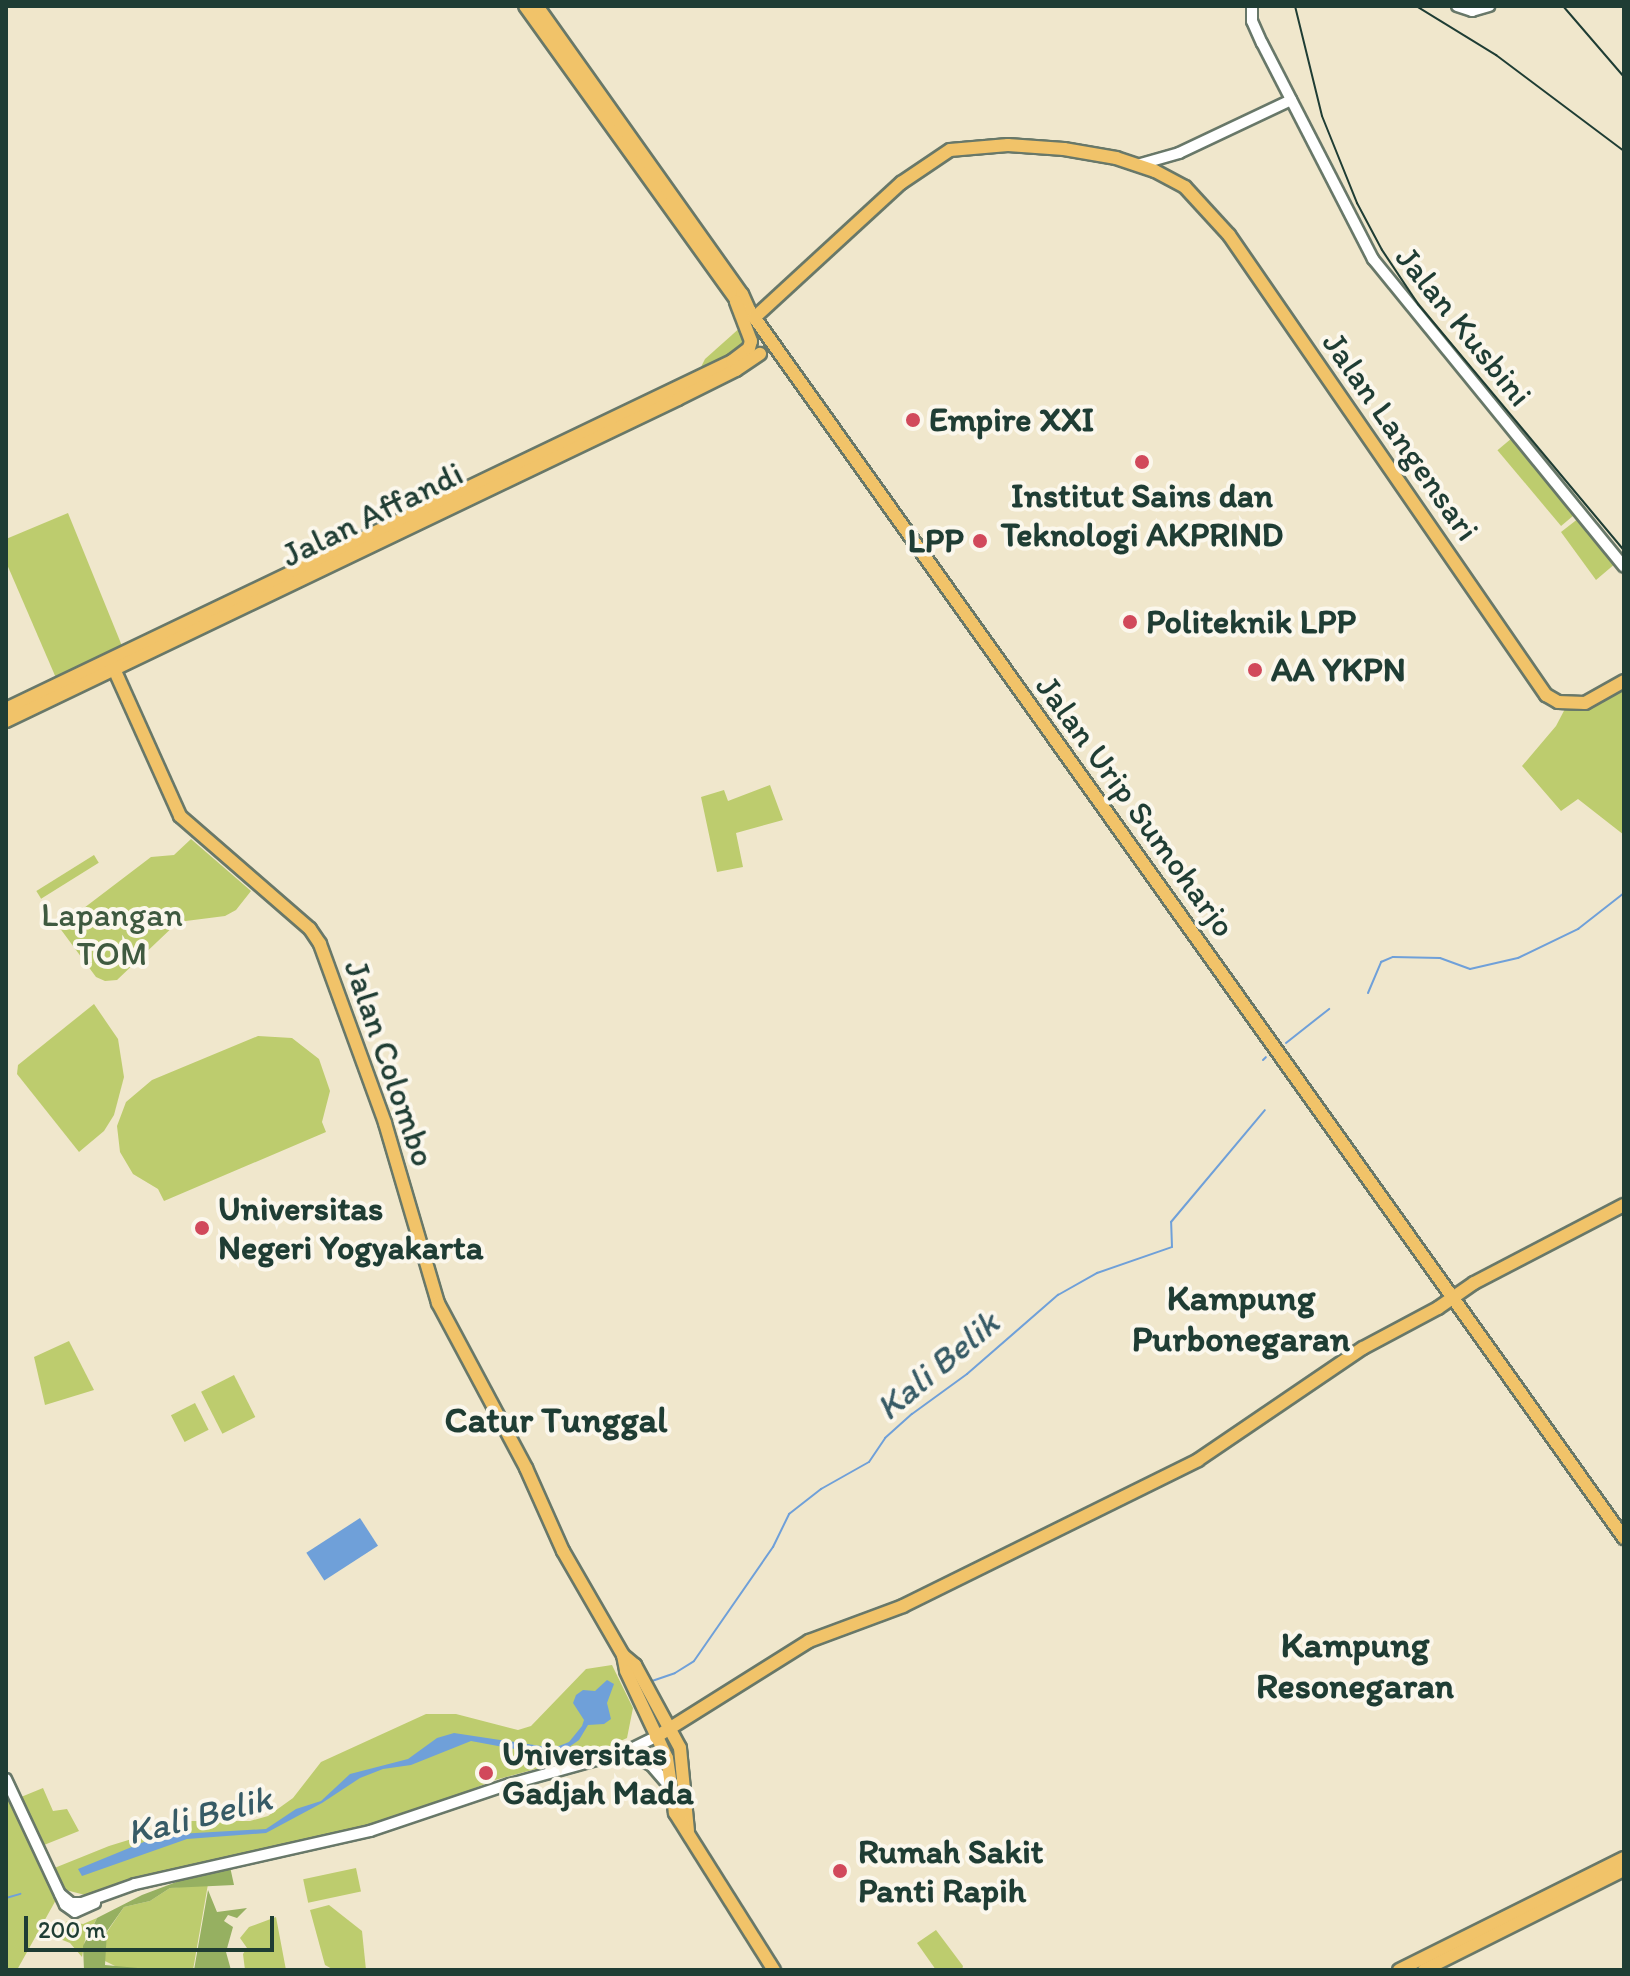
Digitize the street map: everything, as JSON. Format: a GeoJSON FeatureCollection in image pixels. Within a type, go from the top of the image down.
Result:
{"type":"FeatureCollection","features":[{"type":"Feature","properties":{"kind":"main road"},"geometry":{"type":"LineString","coordinates":[[525,6],[744,297],[755,319],[760,354],[785,360]]}},
{"type":"Feature","properties":{"kind":"main road"},"geometry":{"type":"LineString","coordinates":[[537,6],[736,302],[751,341],[749,348],[732,361]]}},
{"type":"Feature","properties":{"kind":"main road","name":"Jalan Langensari"},"geometry":{"type":"LineString","coordinates":[[755,319],[901,183],[950,150],[1008,145],[1095,153],[1137,165],[1185,187],[1229,235],[1546,695],[1558,702],[1585,703],[1624,681]]}},
{"type":"Feature","properties":{"kind":"main road"},"geometry":{"type":"LineString","coordinates":[[736,302],[755,319]]}},
{"type":"Feature","properties":{"kind":"main road","name":"Jalan Urip Sumoharjo"},"geometry":{"type":"LineString","coordinates":[[755,319],[1624,1538]]}},
{"type":"Feature","properties":{"kind":"main road","name":"Jalan Affandi"},"geometry":{"type":"LineString","coordinates":[[6,709],[112,664],[281,584],[558,450],[732,361],[760,354]]}},
{"type":"Feature","properties":{"kind":"main road","name":"Jalan Affandi"},"geometry":{"type":"LineString","coordinates":[[558,450],[736,370],[760,354]]}},
{"type":"Feature","properties":{"kind":"main road","name":"Jalan Affandi"},"geometry":{"type":"LineString","coordinates":[[6,721],[112,664]]}},
{"type":"Feature","properties":{"kind":"main road","name":"Jalan Colombo"},"geometry":{"type":"LineString","coordinates":[[112,664],[180,816],[310,929],[320,944],[385,1123],[438,1303],[526,1468],[563,1551],[623,1655],[626,1671],[668,1761],[675,1813],[774,1970]]}},
{"type":"Feature","properties":{"kind":"main road"},"geometry":{"type":"LineString","coordinates":[[656,1737],[809,1641],[903,1606],[1198,1460],[1341,1361],[1474,1283],[1624,1205]]}},
{"type":"Feature","properties":{"kind":"main road","name":"Jalan Colombo"},"geometry":{"type":"LineString","coordinates":[[623,1655],[635,1665],[683,1759],[688,1831]]}},
{"type":"Feature","properties":{"kind":"main road"},"geometry":{"type":"LineString","coordinates":[[1399,1970],[1624,1858]]}},
{"type":"Feature","properties":{"kind":"main road"},"geometry":{"type":"LineString","coordinates":[[1424,1970],[1624,1870]]}},
{"type":"Feature","properties":{"kind":"street","name":"Jalan Kusbini"},"geometry":{"type":"LineString","coordinates":[[1252,6],[1252,21],[1379,268],[1624,567]]}},
{"type":"Feature","properties":{"kind":"street"},"geometry":{"type":"LineString","coordinates":[[1457,6],[1472,11],[1489,6]]}},
{"type":"Feature","properties":{"kind":"street"},"geometry":{"type":"LineString","coordinates":[[1137,165],[1179,153],[1291,100]]}},
{"type":"Feature","properties":{"kind":"street"},"geometry":{"type":"LineString","coordinates":[[6,1779],[60,1894],[78,1904],[135,1884],[370,1831],[510,1784],[625,1752],[656,1737]]}},
{"type":"Feature","properties":{"kind":"street"},"geometry":{"type":"LineString","coordinates":[[625,1752],[656,1769],[672,1792]]}},
{"type":"Feature","properties":{"kind":"green space"},"geometry":{"type":"Polygon","coordinates":[[[742,326],[746,333],[743,349],[699,371],[705,359],[742,326]]]}},
{"type":"Feature","properties":{"kind":"green space"},"geometry":{"type":"Polygon","coordinates":[[[1512,438],[1576,514],[1561,526],[1497,450],[1512,438]]]}},
{"type":"Feature","properties":{"kind":"green space"},"geometry":{"type":"Polygon","coordinates":[[[68,513],[122,646],[56,678],[6,562],[6,539],[68,513]]]}},
{"type":"Feature","properties":{"kind":"green space"},"geometry":{"type":"Polygon","coordinates":[[[1579,518],[1616,563],[1596,580],[1561,532],[1579,518]]]}},
{"type":"Feature","properties":{"kind":"green space"},"geometry":{"type":"Polygon","coordinates":[[[1624,679],[1624,835],[1578,799],[1561,811],[1522,766],[1556,726],[1567,705],[1624,679]]]}},
{"type":"Feature","properties":{"kind":"green space"},"geometry":{"type":"Polygon","coordinates":[[[770,785],[783,820],[736,833],[743,867],[717,872],[701,797],[724,790],[728,801],[770,785]]]}},
{"type":"Feature","properties":{"kind":"green space","name":"Lapangan TOM"},"geometry":{"type":"Polygon","coordinates":[[[191,839],[251,891],[236,910],[225,916],[178,922],[117,980],[105,981],[96,977],[59,927],[151,857],[174,855],[191,839]]]}},
{"type":"Feature","properties":{"kind":"green space"},"geometry":{"type":"Polygon","coordinates":[[[94,855],[99,863],[41,899],[36,891],[94,855]]]}},
{"type":"Feature","properties":{"kind":"green space"},"geometry":{"type":"Polygon","coordinates":[[[94,1004],[118,1039],[124,1077],[114,1115],[104,1131],[79,1152],[17,1074],[18,1065],[94,1004]]]}},
{"type":"Feature","properties":{"kind":"green space"},"geometry":{"type":"Polygon","coordinates":[[[258,1036],[292,1038],[319,1059],[330,1091],[322,1122],[326,1132],[164,1201],[158,1189],[133,1174],[120,1152],[117,1126],[126,1102],[152,1080],[258,1036]]]}},
{"type":"Feature","properties":{"kind":"green space"},"geometry":{"type":"Polygon","coordinates":[[[69,1341],[94,1390],[45,1405],[34,1357],[69,1341]]]}},
{"type":"Feature","properties":{"kind":"green space"},"geometry":{"type":"Polygon","coordinates":[[[234,1375],[255,1417],[222,1434],[201,1392],[234,1375]]]}},
{"type":"Feature","properties":{"kind":"green space"},"geometry":{"type":"Polygon","coordinates":[[[195,1403],[209,1430],[185,1442],[171,1415],[195,1403]]]}},
{"type":"Feature","properties":{"kind":"green space"},"geometry":{"type":"Polygon","coordinates":[[[612,1665],[633,1708],[627,1738],[595,1753],[495,1780],[395,1820],[310,1843],[138,1876],[85,1895],[62,1889],[17,1970],[6,1970],[6,1794],[42,1873],[109,1846],[190,1821],[250,1821],[268,1816],[293,1798],[321,1762],[426,1714],[456,1714],[518,1730],[531,1726],[586,1669],[612,1665]]]}},
{"type":"Feature","properties":{"kind":"green space"},"geometry":{"type":"Polygon","coordinates":[[[43,1788],[53,1811],[67,1809],[79,1831],[44,1845],[21,1797],[43,1788]]]}},
{"type":"Feature","properties":{"kind":"green space"},"geometry":{"type":"Polygon","coordinates":[[[229,1862],[234,1885],[170,1888],[150,1901],[124,1907],[107,1931],[105,1965],[160,1970],[84,1970],[83,1946],[97,1918],[142,1895],[229,1862]]]}},
{"type":"Feature","properties":{"kind":"green space"},"geometry":{"type":"Polygon","coordinates":[[[356,1868],[361,1891],[308,1903],[303,1879],[356,1868]]]}},
{"type":"Feature","properties":{"kind":"green space"},"geometry":{"type":"Polygon","coordinates":[[[208,1884],[193,1970],[119,1968],[103,1960],[107,1932],[124,1907],[150,1901],[170,1888],[208,1884]]]}},
{"type":"Feature","properties":{"kind":"green space"},"geometry":{"type":"Polygon","coordinates":[[[208,1890],[217,1912],[247,1908],[237,1918],[228,1915],[224,1921],[233,1927],[226,1952],[231,1970],[194,1970],[208,1890]]]}},
{"type":"Feature","properties":{"kind":"green space"},"geometry":{"type":"Polygon","coordinates":[[[329,1905],[362,1931],[366,1970],[334,1970],[325,1965],[310,1910],[329,1905]]]}},
{"type":"Feature","properties":{"kind":"green space"},"geometry":{"type":"Polygon","coordinates":[[[276,1917],[286,1970],[245,1970],[243,1954],[247,1948],[240,1938],[249,1927],[276,1917]]]}},
{"type":"Feature","properties":{"kind":"green space"},"geometry":{"type":"Polygon","coordinates":[[[97,1918],[85,1940],[82,1957],[70,1943],[55,1937],[67,1921],[83,1924],[97,1918]]]}},
{"type":"Feature","properties":{"kind":"green space"},"geometry":{"type":"Polygon","coordinates":[[[936,1930],[963,1966],[962,1970],[936,1970],[917,1943],[936,1930]]]}},
{"type":"Feature","properties":{"kind":"water"},"geometry":{"type":"Polygon","coordinates":[[[360,1518],[378,1546],[324,1581],[306,1553],[360,1518]]]}},
{"type":"Feature","properties":{"kind":"water"},"geometry":{"type":"Polygon","coordinates":[[[607,1680],[614,1684],[607,1703],[611,1719],[604,1724],[588,1725],[579,1740],[562,1752],[547,1755],[471,1741],[411,1765],[383,1769],[360,1778],[322,1803],[266,1833],[187,1839],[82,1876],[78,1869],[161,1835],[266,1829],[296,1809],[321,1801],[350,1774],[408,1759],[437,1738],[454,1733],[554,1748],[569,1742],[582,1726],[584,1720],[573,1703],[576,1695],[583,1690],[595,1691],[607,1680]]]}},
{"type":"Feature","properties":{"kind":"waterway","name":"Kali Belik"},"geometry":{"type":"LineString","coordinates":[[1368,993],[1381,962],[1393,957],[1440,958],[1470,969],[1518,958],[1578,929],[1624,893]]}},
{"type":"Feature","properties":{"kind":"waterway","name":"Kali Belik"},"geometry":{"type":"LineString","coordinates":[[1286,1043],[1329,1009]]}},
{"type":"Feature","properties":{"kind":"waterway","name":"Kali Belik"},"geometry":{"type":"LineString","coordinates":[[1263,1060],[1266,1057]]}},
{"type":"Feature","properties":{"kind":"waterway","name":"Kali Belik"},"geometry":{"type":"LineString","coordinates":[[652,1681],[675,1673],[694,1661],[773,1547],[789,1514],[821,1489],[869,1462],[885,1438],[912,1414],[967,1374],[1058,1295],[1097,1273],[1172,1247],[1171,1222],[1265,1110]]}},
{"type":"Feature","properties":{"kind":"waterway","name":"Kali Belik"},"geometry":{"type":"LineString","coordinates":[[6,1898],[20,1894]]}},
{"type":"Feature","properties":{"kind":"railway"},"geometry":{"type":"LineString","coordinates":[[1295,6],[1322,116],[1357,203],[1382,250],[1418,304],[1624,550]]}},
{"type":"Feature","properties":{"kind":"railway"},"geometry":{"type":"LineString","coordinates":[[1416,6],[1496,55],[1624,151]]}},
{"type":"Feature","properties":{"kind":"railway"},"geometry":{"type":"LineString","coordinates":[[1563,6],[1624,77]]}},
{"type":"Feature","properties":{"kind":"place","name":"Empire XXI"},"geometry":{"type":"Point","coordinates":[913,420]}},
{"type":"Feature","properties":{"kind":"place","name":"Institut Sains dan Teknologi AKPRIND"},"geometry":{"type":"Point","coordinates":[1142,462]}},
{"type":"Feature","properties":{"kind":"place","name":"LPP"},"geometry":{"type":"Point","coordinates":[980,541]}},
{"type":"Feature","properties":{"kind":"place","name":"Politeknik LPP"},"geometry":{"type":"Point","coordinates":[1130,622]}},
{"type":"Feature","properties":{"kind":"place","name":"AA YKPN"},"geometry":{"type":"Point","coordinates":[1255,670]}},
{"type":"Feature","properties":{"kind":"place","name":"Universitas Negeri Yogyakarta"},"geometry":{"type":"Point","coordinates":[202,1228]}},
{"type":"Feature","properties":{"kind":"place","name":"Universitas Gadjah Mada"},"geometry":{"type":"Point","coordinates":[486,1773]}},
{"type":"Feature","properties":{"kind":"place","name":"Rumah Sakit Panti Rapih"},"geometry":{"type":"Point","coordinates":[840,1871]}},
{"type":"Feature","properties":{"kind":"district","name":"Kampung Purbonegaran"},"geometry":{"type":"Point","coordinates":[1241,1318]}},
{"type":"Feature","properties":{"kind":"district","name":"Catur Tunggal"},"geometry":{"type":"Point","coordinates":[556,1420]}},
{"type":"Feature","properties":{"kind":"district","name":"Kampung Resonegaran"},"geometry":{"type":"Point","coordinates":[1355,1664]}}]}
